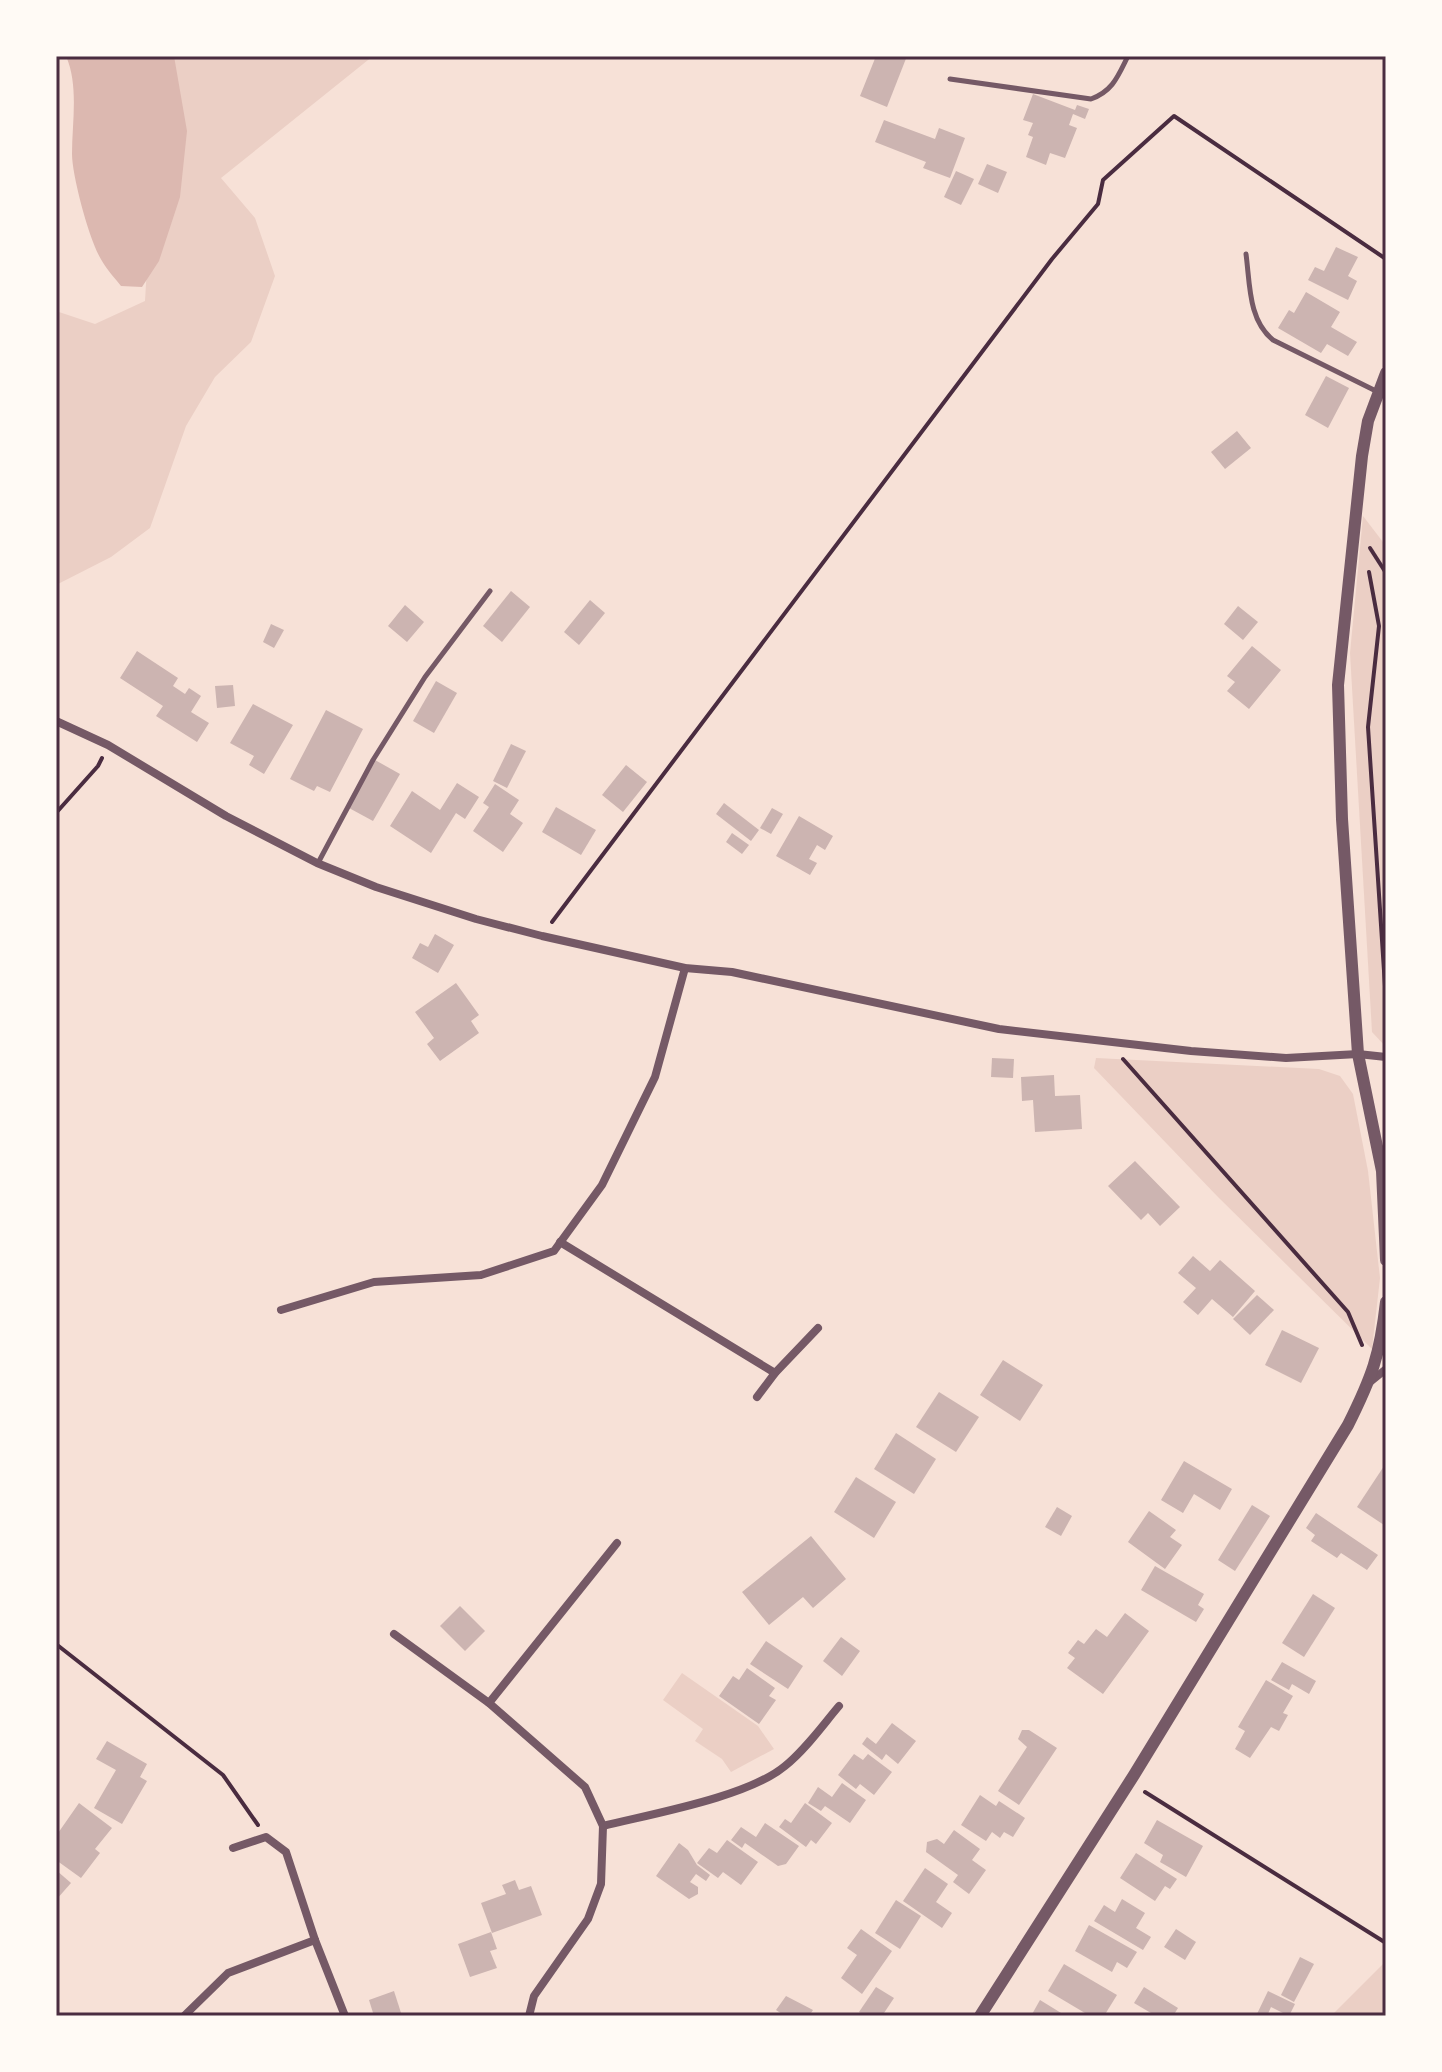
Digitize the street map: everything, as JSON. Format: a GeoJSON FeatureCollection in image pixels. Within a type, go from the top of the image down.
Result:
{"type":"FeatureCollection","features":[{"type":"Feature","properties":{"kind":"street"},"geometry":{"type":"LineString","coordinates":[[1386,373],[1368,421],[1362,456],[1338,685],[1342,819],[1358,1054],[1382,1171],[1386,1260]]}},
{"type":"Feature","properties":{"kind":"street"},"geometry":{"type":"LineString","coordinates":[[56,721],[108,745],[226,816],[317,863],[376,887],[542,936],[685,968],[732,972],[999,1029],[1191,1051],[1286,1058],[1358,1054],[1386,1057]]}},
{"type":"Feature","properties":{"kind":"street"},"geometry":{"type":"LineString","coordinates":[[281,1310],[374,1282],[481,1275],[554,1251],[602,1185],[655,1077],[685,968]]}},
{"type":"Feature","properties":{"kind":"street"},"geometry":{"type":"LineString","coordinates":[[560,1242],[775,1373]]}},
{"type":"Feature","properties":{"kind":"street"},"geometry":{"type":"LineString","coordinates":[[980,2016],[1129,1782],[1348,1425],[1376,1375],[1386,1302]]}},
{"type":"Feature","properties":{"kind":"street"},"geometry":{"type":"LineString","coordinates":[[757,1397],[775,1373],[818,1328]]}},
{"type":"Feature","properties":{"kind":"street"},"geometry":{"type":"LineString","coordinates":[[489,1703],[617,1543]]}},
{"type":"Feature","properties":{"kind":"street"},"geometry":{"type":"LineString","coordinates":[[394,1634],[489,1703],[585,1787],[603,1826],[601,1884],[588,1919],[534,1996],[529,2016]]}},
{"type":"Feature","properties":{"kind":"street"},"geometry":{"type":"LineString","coordinates":[[603,1826],[730,1793],[762,1780],[784,1768],[839,1706]]}},
{"type":"Feature","properties":{"kind":"street"},"geometry":{"type":"LineString","coordinates":[[233,1848],[266,1837],[286,1852],[315,1940],[345,2016]]}},
{"type":"Feature","properties":{"kind":"street"},"geometry":{"type":"LineString","coordinates":[[184,2016],[228,1973],[315,1940]]}},
{"type":"Feature","properties":{"kind":"lane"},"geometry":{"type":"LineString","coordinates":[[950,79],[1091,99],[1115,85],[1128,56]]}},
{"type":"Feature","properties":{"kind":"lane"},"geometry":{"type":"LineString","coordinates":[[1246,254],[1252,304],[1262,331],[1273,340],[1379,392]]}},
{"type":"Feature","properties":{"kind":"lane"},"geometry":{"type":"LineString","coordinates":[[317,863],[373,760],[425,677],[490,591]]}},
{"type":"Feature","properties":{"kind":"path"},"geometry":{"type":"LineString","coordinates":[[542,936],[1052,259],[1098,204],[1103,180],[1174,116],[1386,259]]}},
{"type":"Feature","properties":{"kind":"path"},"geometry":{"type":"LineString","coordinates":[[1366,553],[1364,538],[1386,573]]}},
{"type":"Feature","properties":{"kind":"path"},"geometry":{"type":"LineString","coordinates":[[1369,567],[1379,626],[1368,727],[1386,1001]]}},
{"type":"Feature","properties":{"kind":"path"},"geometry":{"type":"LineString","coordinates":[[56,813],[98,766],[108,745]]}},
{"type":"Feature","properties":{"kind":"path"},"geometry":{"type":"LineString","coordinates":[[1119,1054],[1348,1312],[1376,1375]]}},
{"type":"Feature","properties":{"kind":"path"},"geometry":{"type":"LineString","coordinates":[[56,1644],[223,1775],[266,1837]]}},
{"type":"Feature","properties":{"kind":"path"},"geometry":{"type":"LineString","coordinates":[[1129,1782],[1386,1943]]}},
{"type":"Feature","properties":{"kind":"shaded area"},"geometry":{"type":"Polygon","coordinates":[[[66,56],[174,56],[187,131],[180,197],[159,261],[142,287],[121,286],[102,261],[87,225],[73,164],[74,92],[66,56]]]}},
{"type":"Feature","properties":{"kind":"shaded area"},"geometry":{"type":"Polygon","coordinates":[[[140,56],[373,56],[221,178],[255,218],[275,276],[251,342],[215,377],[186,426],[150,528],[111,557],[56,585],[56,311],[95,324],[145,301],[152,183],[140,56]]]}},
{"type":"Feature","properties":{"kind":"shaded area"},"geometry":{"type":"Polygon","coordinates":[[[1363,516],[1386,546],[1386,1047],[1372,1032],[1350,653],[1363,516]]]}},
{"type":"Feature","properties":{"kind":"shaded area"},"geometry":{"type":"Polygon","coordinates":[[[1096,1058],[1319,1069],[1340,1076],[1353,1094],[1368,1171],[1380,1278],[1372,1349],[1218,1197],[1094,1068],[1096,1058]]]}},
{"type":"Feature","properties":{"kind":"shaded area"},"geometry":{"type":"Polygon","coordinates":[[[682,1673],[758,1726],[774,1749],[731,1772],[722,1759],[695,1741],[703,1729],[663,1700],[682,1673]]]}},
{"type":"Feature","properties":{"kind":"shaded area"},"geometry":{"type":"Polygon","coordinates":[[[1386,1961],[1386,2016],[1331,2016],[1386,1961]]]}},
{"type":"Feature","properties":{"kind":"building"},"geometry":{"type":"Polygon","coordinates":[[[876,56],[907,56],[887,107],[860,96],[876,56]]]}},
{"type":"Feature","properties":{"kind":"building"},"geometry":{"type":"Polygon","coordinates":[[[1033,94],[1075,110],[1077,105],[1089,109],[1085,119],[1073,114],[1069,125],[1077,128],[1065,158],[1050,153],[1046,165],[1026,157],[1033,137],[1028,135],[1033,123],[1023,120],[1033,94]]]}},
{"type":"Feature","properties":{"kind":"building"},"geometry":{"type":"Polygon","coordinates":[[[884,120],[935,139],[939,128],[965,138],[950,178],[923,168],[926,162],[875,142],[884,120]]]}},
{"type":"Feature","properties":{"kind":"building"},"geometry":{"type":"Polygon","coordinates":[[[987,164],[1007,172],[998,193],[978,184],[987,164]]]}},
{"type":"Feature","properties":{"kind":"building"},"geometry":{"type":"Polygon","coordinates":[[[956,171],[974,179],[961,205],[944,197],[956,171]]]}},
{"type":"Feature","properties":{"kind":"building"},"geometry":{"type":"Polygon","coordinates":[[[1336,247],[1358,257],[1348,276],[1357,281],[1348,300],[1308,280],[1315,267],[1324,271],[1336,247]]]}},
{"type":"Feature","properties":{"kind":"building"},"geometry":{"type":"Polygon","coordinates":[[[1306,292],[1340,312],[1331,327],[1357,342],[1348,356],[1327,344],[1321,353],[1278,328],[1289,310],[1294,313],[1306,292]]]}},
{"type":"Feature","properties":{"kind":"building"},"geometry":{"type":"Polygon","coordinates":[[[1326,376],[1349,388],[1328,428],[1305,415],[1326,376]]]}},
{"type":"Feature","properties":{"kind":"building"},"geometry":{"type":"Polygon","coordinates":[[[1237,431],[1251,448],[1225,469],[1211,452],[1237,431]]]}},
{"type":"Feature","properties":{"kind":"building"},"geometry":{"type":"Polygon","coordinates":[[[511,591],[530,607],[502,642],[483,626],[511,591]]]}},
{"type":"Feature","properties":{"kind":"building"},"geometry":{"type":"Polygon","coordinates":[[[590,600],[605,613],[579,645],[564,632],[590,600]]]}},
{"type":"Feature","properties":{"kind":"building"},"geometry":{"type":"Polygon","coordinates":[[[405,605],[424,622],[407,642],[388,626],[405,605]]]}},
{"type":"Feature","properties":{"kind":"building"},"geometry":{"type":"Polygon","coordinates":[[[1238,606],[1258,622],[1243,640],[1224,624],[1238,606]]]}},
{"type":"Feature","properties":{"kind":"building"},"geometry":{"type":"Polygon","coordinates":[[[271,624],[284,630],[274,648],[263,642],[271,624]]]}},
{"type":"Feature","properties":{"kind":"building"},"geometry":{"type":"Polygon","coordinates":[[[1252,646],[1281,670],[1249,709],[1227,691],[1235,682],[1227,676],[1252,646]]]}},
{"type":"Feature","properties":{"kind":"building"},"geometry":{"type":"Polygon","coordinates":[[[137,651],[178,678],[173,686],[185,694],[189,688],[201,696],[191,712],[209,723],[197,742],[156,716],[163,706],[120,678],[137,651]]]}},
{"type":"Feature","properties":{"kind":"building"},"geometry":{"type":"Polygon","coordinates":[[[436,681],[457,693],[434,733],[413,721],[436,681]]]}},
{"type":"Feature","properties":{"kind":"building"},"geometry":{"type":"Polygon","coordinates":[[[233,685],[235,706],[217,708],[215,686],[233,685]]]}},
{"type":"Feature","properties":{"kind":"building"},"geometry":{"type":"Polygon","coordinates":[[[253,704],[293,725],[264,774],[249,765],[254,756],[230,743],[253,704]]]}},
{"type":"Feature","properties":{"kind":"building"},"geometry":{"type":"Polygon","coordinates":[[[326,710],[363,729],[330,792],[317,786],[314,791],[290,779],[326,710]]]}},
{"type":"Feature","properties":{"kind":"building"},"geometry":{"type":"Polygon","coordinates":[[[511,744],[526,751],[507,788],[493,781],[511,744]]]}},
{"type":"Feature","properties":{"kind":"building"},"geometry":{"type":"Polygon","coordinates":[[[375,760],[400,774],[373,821],[349,808],[375,760]]]}},
{"type":"Feature","properties":{"kind":"building"},"geometry":{"type":"Polygon","coordinates":[[[626,765],[647,782],[623,812],[602,795],[626,765]]]}},
{"type":"Feature","properties":{"kind":"building"},"geometry":{"type":"Polygon","coordinates":[[[457,783],[479,797],[465,819],[456,813],[431,853],[390,826],[412,791],[440,810],[457,783]]]}},
{"type":"Feature","properties":{"kind":"building"},"geometry":{"type":"Polygon","coordinates":[[[495,784],[519,800],[510,814],[523,823],[503,852],[473,831],[489,807],[483,803],[495,784]]]}},
{"type":"Feature","properties":{"kind":"building"},"geometry":{"type":"Polygon","coordinates":[[[724,803],[759,830],[751,841],[716,814],[724,803]]]}},
{"type":"Feature","properties":{"kind":"building"},"geometry":{"type":"Polygon","coordinates":[[[556,807],[596,830],[581,855],[542,832],[556,807]]]}},
{"type":"Feature","properties":{"kind":"building"},"geometry":{"type":"Polygon","coordinates":[[[772,808],[783,814],[771,834],[760,828],[772,808]]]}},
{"type":"Feature","properties":{"kind":"building"},"geometry":{"type":"Polygon","coordinates":[[[799,816],[833,836],[825,850],[817,845],[809,859],[817,863],[810,875],[776,856],[799,816]]]}},
{"type":"Feature","properties":{"kind":"building"},"geometry":{"type":"Polygon","coordinates":[[[732,833],[749,845],[742,854],[726,842],[732,833]]]}},
{"type":"Feature","properties":{"kind":"building"},"geometry":{"type":"Polygon","coordinates":[[[435,934],[454,945],[438,973],[412,958],[420,943],[428,947],[435,934]]]}},
{"type":"Feature","properties":{"kind":"building"},"geometry":{"type":"Polygon","coordinates":[[[456,983],[479,1015],[471,1021],[479,1033],[440,1061],[427,1044],[434,1038],[415,1012],[456,983]]]}},
{"type":"Feature","properties":{"kind":"building"},"geometry":{"type":"Polygon","coordinates":[[[992,1058],[1014,1059],[1013,1078],[991,1077],[992,1058]]]}},
{"type":"Feature","properties":{"kind":"building"},"geometry":{"type":"Polygon","coordinates":[[[1054,1075],[1055,1096],[1080,1095],[1082,1129],[1035,1132],[1033,1100],[1022,1101],[1021,1077],[1054,1075]]]}},
{"type":"Feature","properties":{"kind":"building"},"geometry":{"type":"Polygon","coordinates":[[[1135,1161],[1180,1207],[1160,1226],[1148,1213],[1141,1220],[1108,1186],[1135,1161]]]}},
{"type":"Feature","properties":{"kind":"building"},"geometry":{"type":"Polygon","coordinates":[[[1193,1256],[1210,1271],[1220,1260],[1255,1291],[1233,1317],[1212,1299],[1198,1315],[1183,1302],[1196,1288],[1178,1273],[1193,1256]]]}},
{"type":"Feature","properties":{"kind":"building"},"geometry":{"type":"Polygon","coordinates":[[[1257,1295],[1274,1310],[1250,1335],[1233,1319],[1257,1295]]]}},
{"type":"Feature","properties":{"kind":"building"},"geometry":{"type":"Polygon","coordinates":[[[1282,1330],[1319,1348],[1301,1383],[1265,1365],[1282,1330]]]}},
{"type":"Feature","properties":{"kind":"building"},"geometry":{"type":"Polygon","coordinates":[[[1003,1360],[1043,1385],[1020,1421],[980,1395],[1003,1360]]]}},
{"type":"Feature","properties":{"kind":"building"},"geometry":{"type":"Polygon","coordinates":[[[939,1392],[979,1417],[956,1452],[916,1427],[939,1392]]]}},
{"type":"Feature","properties":{"kind":"building"},"geometry":{"type":"Polygon","coordinates":[[[896,1433],[936,1459],[914,1494],[874,1469],[896,1433]]]}},
{"type":"Feature","properties":{"kind":"building"},"geometry":{"type":"Polygon","coordinates":[[[1184,1461],[1232,1489],[1220,1510],[1194,1494],[1183,1513],[1161,1500],[1184,1461]]]}},
{"type":"Feature","properties":{"kind":"building"},"geometry":{"type":"Polygon","coordinates":[[[1386,1463],[1386,1522],[1384,1525],[1357,1507],[1386,1463]]]}},
{"type":"Feature","properties":{"kind":"building"},"geometry":{"type":"Polygon","coordinates":[[[856,1477],[896,1502],[874,1538],[834,1512],[856,1477]]]}},
{"type":"Feature","properties":{"kind":"building"},"geometry":{"type":"Polygon","coordinates":[[[1252,1505],[1270,1516],[1235,1571],[1218,1560],[1252,1505]]]}},
{"type":"Feature","properties":{"kind":"building"},"geometry":{"type":"Polygon","coordinates":[[[1057,1507],[1072,1516],[1061,1536],[1045,1527],[1057,1507]]]}},
{"type":"Feature","properties":{"kind":"building"},"geometry":{"type":"Polygon","coordinates":[[[1149,1511],[1176,1530],[1170,1537],[1182,1545],[1165,1569],[1128,1542],[1149,1511]]]}},
{"type":"Feature","properties":{"kind":"building"},"geometry":{"type":"Polygon","coordinates":[[[1316,1513],[1378,1555],[1367,1570],[1341,1553],[1337,1558],[1311,1541],[1315,1535],[1306,1528],[1316,1513]]]}},
{"type":"Feature","properties":{"kind":"building"},"geometry":{"type":"Polygon","coordinates":[[[811,1536],[846,1579],[813,1608],[803,1597],[769,1625],[742,1592],[811,1536]]]}},
{"type":"Feature","properties":{"kind":"building"},"geometry":{"type":"Polygon","coordinates":[[[1155,1566],[1204,1594],[1198,1605],[1204,1609],[1196,1622],[1141,1590],[1155,1566]]]}},
{"type":"Feature","properties":{"kind":"building"},"geometry":{"type":"Polygon","coordinates":[[[1313,1594],[1335,1608],[1304,1657],[1282,1643],[1313,1594]]]}},
{"type":"Feature","properties":{"kind":"building"},"geometry":{"type":"Polygon","coordinates":[[[460,1606],[485,1631],[465,1651],[440,1626],[460,1606]]]}},
{"type":"Feature","properties":{"kind":"building"},"geometry":{"type":"Polygon","coordinates":[[[1125,1613],[1149,1631],[1103,1694],[1067,1668],[1075,1658],[1068,1653],[1078,1640],[1084,1644],[1096,1629],[1107,1637],[1125,1613]]]}},
{"type":"Feature","properties":{"kind":"building"},"geometry":{"type":"Polygon","coordinates":[[[841,1637],[860,1651],[842,1676],[823,1661],[841,1637]]]}},
{"type":"Feature","properties":{"kind":"building"},"geometry":{"type":"Polygon","coordinates":[[[766,1641],[803,1666],[788,1689],[750,1664],[766,1641]]]}},
{"type":"Feature","properties":{"kind":"building"},"geometry":{"type":"Polygon","coordinates":[[[1282,1662],[1316,1681],[1309,1694],[1292,1684],[1289,1690],[1271,1680],[1282,1662]]]}},
{"type":"Feature","properties":{"kind":"building"},"geometry":{"type":"Polygon","coordinates":[[[747,1668],[775,1688],[769,1696],[776,1700],[759,1724],[719,1696],[733,1676],[739,1680],[747,1668]]]}},
{"type":"Feature","properties":{"kind":"building"},"geometry":{"type":"Polygon","coordinates":[[[1266,1680],[1293,1696],[1283,1713],[1288,1715],[1279,1731],[1271,1727],[1250,1758],[1235,1749],[1245,1731],[1238,1727],[1266,1680]]]}},
{"type":"Feature","properties":{"kind":"building"},"geometry":{"type":"Polygon","coordinates":[[[892,1723],[916,1741],[898,1764],[886,1754],[882,1760],[862,1744],[867,1737],[876,1744],[892,1723]]]}},
{"type":"Feature","properties":{"kind":"building"},"geometry":{"type":"Polygon","coordinates":[[[1022,1730],[1029,1730],[1057,1748],[1019,1805],[998,1791],[1027,1747],[1018,1739],[1022,1730]]]}},
{"type":"Feature","properties":{"kind":"building"},"geometry":{"type":"Polygon","coordinates":[[[107,1741],[147,1764],[140,1777],[147,1781],[122,1824],[94,1808],[116,1770],[96,1759],[107,1741]]]}},
{"type":"Feature","properties":{"kind":"building"},"geometry":{"type":"Polygon","coordinates":[[[854,1754],[863,1760],[868,1754],[892,1772],[874,1795],[860,1784],[856,1789],[838,1775],[854,1754]]]}},
{"type":"Feature","properties":{"kind":"building"},"geometry":{"type":"Polygon","coordinates":[[[842,1783],[866,1800],[850,1823],[825,1806],[821,1811],[808,1803],[818,1787],[832,1797],[842,1783]]]}},
{"type":"Feature","properties":{"kind":"building"},"geometry":{"type":"Polygon","coordinates":[[[980,1795],[996,1806],[999,1801],[1025,1818],[1013,1837],[1004,1832],[1000,1838],[992,1832],[986,1841],[961,1825],[980,1795]]]}},
{"type":"Feature","properties":{"kind":"building"},"geometry":{"type":"Polygon","coordinates":[[[79,1803],[112,1828],[95,1849],[100,1853],[81,1878],[56,1860],[56,1836],[79,1803]]]}},
{"type":"Feature","properties":{"kind":"building"},"geometry":{"type":"Polygon","coordinates":[[[805,1803],[832,1823],[816,1844],[811,1840],[806,1847],[779,1827],[785,1819],[791,1823],[805,1803]]]}},
{"type":"Feature","properties":{"kind":"building"},"geometry":{"type":"Polygon","coordinates":[[[1157,1820],[1203,1846],[1186,1877],[1160,1862],[1163,1855],[1144,1843],[1157,1820]]]}},
{"type":"Feature","properties":{"kind":"building"},"geometry":{"type":"Polygon","coordinates":[[[765,1823],[799,1846],[786,1864],[778,1866],[745,1843],[742,1848],[731,1840],[741,1827],[756,1837],[765,1823]]]}},
{"type":"Feature","properties":{"kind":"building"},"geometry":{"type":"Polygon","coordinates":[[[954,1830],[980,1849],[972,1860],[986,1870],[969,1894],[953,1882],[958,1875],[926,1852],[927,1842],[937,1839],[944,1844],[954,1830]]]}},
{"type":"Feature","properties":{"kind":"building"},"geometry":{"type":"Polygon","coordinates":[[[727,1840],[758,1862],[741,1885],[723,1872],[718,1878],[697,1863],[709,1848],[717,1853],[727,1840]]]}},
{"type":"Feature","properties":{"kind":"building"},"geometry":{"type":"Polygon","coordinates":[[[679,1843],[710,1875],[706,1881],[696,1874],[690,1882],[698,1887],[698,1894],[689,1899],[656,1876],[679,1843]]]}},
{"type":"Feature","properties":{"kind":"building"},"geometry":{"type":"Polygon","coordinates":[[[1136,1853],[1177,1879],[1170,1889],[1165,1886],[1155,1901],[1120,1878],[1136,1853]]]}},
{"type":"Feature","properties":{"kind":"building"},"geometry":{"type":"Polygon","coordinates":[[[925,1868],[948,1884],[936,1902],[952,1913],[942,1928],[903,1901],[925,1868]]]}},
{"type":"Feature","properties":{"kind":"building"},"geometry":{"type":"Polygon","coordinates":[[[56,1870],[71,1883],[56,1900],[56,1870]]]}},
{"type":"Feature","properties":{"kind":"building"},"geometry":{"type":"Polygon","coordinates":[[[515,1880],[519,1890],[531,1886],[542,1915],[492,1933],[481,1903],[506,1894],[502,1885],[515,1880]]]}},
{"type":"Feature","properties":{"kind":"building"},"geometry":{"type":"Polygon","coordinates":[[[1122,1899],[1145,1913],[1136,1928],[1151,1937],[1143,1950],[1094,1921],[1104,1905],[1115,1912],[1122,1899]]]}},
{"type":"Feature","properties":{"kind":"building"},"geometry":{"type":"Polygon","coordinates":[[[896,1900],[921,1916],[900,1949],[875,1933],[896,1900]]]}},
{"type":"Feature","properties":{"kind":"building"},"geometry":{"type":"Polygon","coordinates":[[[1089,1925],[1137,1952],[1127,1968],[1117,1962],[1112,1972],[1075,1951],[1089,1925]]]}},
{"type":"Feature","properties":{"kind":"building"},"geometry":{"type":"Polygon","coordinates":[[[861,1929],[892,1951],[862,1994],[841,1978],[857,1955],[847,1948],[861,1929]]]}},
{"type":"Feature","properties":{"kind":"building"},"geometry":{"type":"Polygon","coordinates":[[[1176,1929],[1196,1942],[1185,1960],[1164,1947],[1176,1929]]]}},
{"type":"Feature","properties":{"kind":"building"},"geometry":{"type":"Polygon","coordinates":[[[491,1932],[497,1949],[490,1951],[497,1968],[470,1977],[458,1944],[491,1932]]]}},
{"type":"Feature","properties":{"kind":"building"},"geometry":{"type":"Polygon","coordinates":[[[1300,1957],[1314,1964],[1294,2002],[1281,1995],[1300,1957]]]}},
{"type":"Feature","properties":{"kind":"building"},"geometry":{"type":"Polygon","coordinates":[[[1064,1964],[1117,1995],[1104,2016],[1090,2016],[1048,1991],[1064,1964]]]}},
{"type":"Feature","properties":{"kind":"building"},"geometry":{"type":"Polygon","coordinates":[[[876,1987],[894,1998],[882,2016],[865,2016],[859,2012],[876,1987]]]}},
{"type":"Feature","properties":{"kind":"building"},"geometry":{"type":"Polygon","coordinates":[[[1144,1987],[1178,2008],[1173,2016],[1156,2016],[1134,2003],[1144,1987]]]}},
{"type":"Feature","properties":{"kind":"building"},"geometry":{"type":"Polygon","coordinates":[[[394,1991],[402,2016],[374,2016],[369,2000],[394,1991]]]}},
{"type":"Feature","properties":{"kind":"building"},"geometry":{"type":"Polygon","coordinates":[[[1268,1991],[1295,2004],[1289,2016],[1271,2007],[1267,2016],[1256,2016],[1268,1991]]]}},
{"type":"Feature","properties":{"kind":"building"},"geometry":{"type":"Polygon","coordinates":[[[786,1996],[813,2010],[809,2016],[781,2016],[776,2010],[786,1996]]]}},
{"type":"Feature","properties":{"kind":"building"},"geometry":{"type":"Polygon","coordinates":[[[1040,2000],[1066,2016],[1031,2016],[1040,2000]]]}}]}
